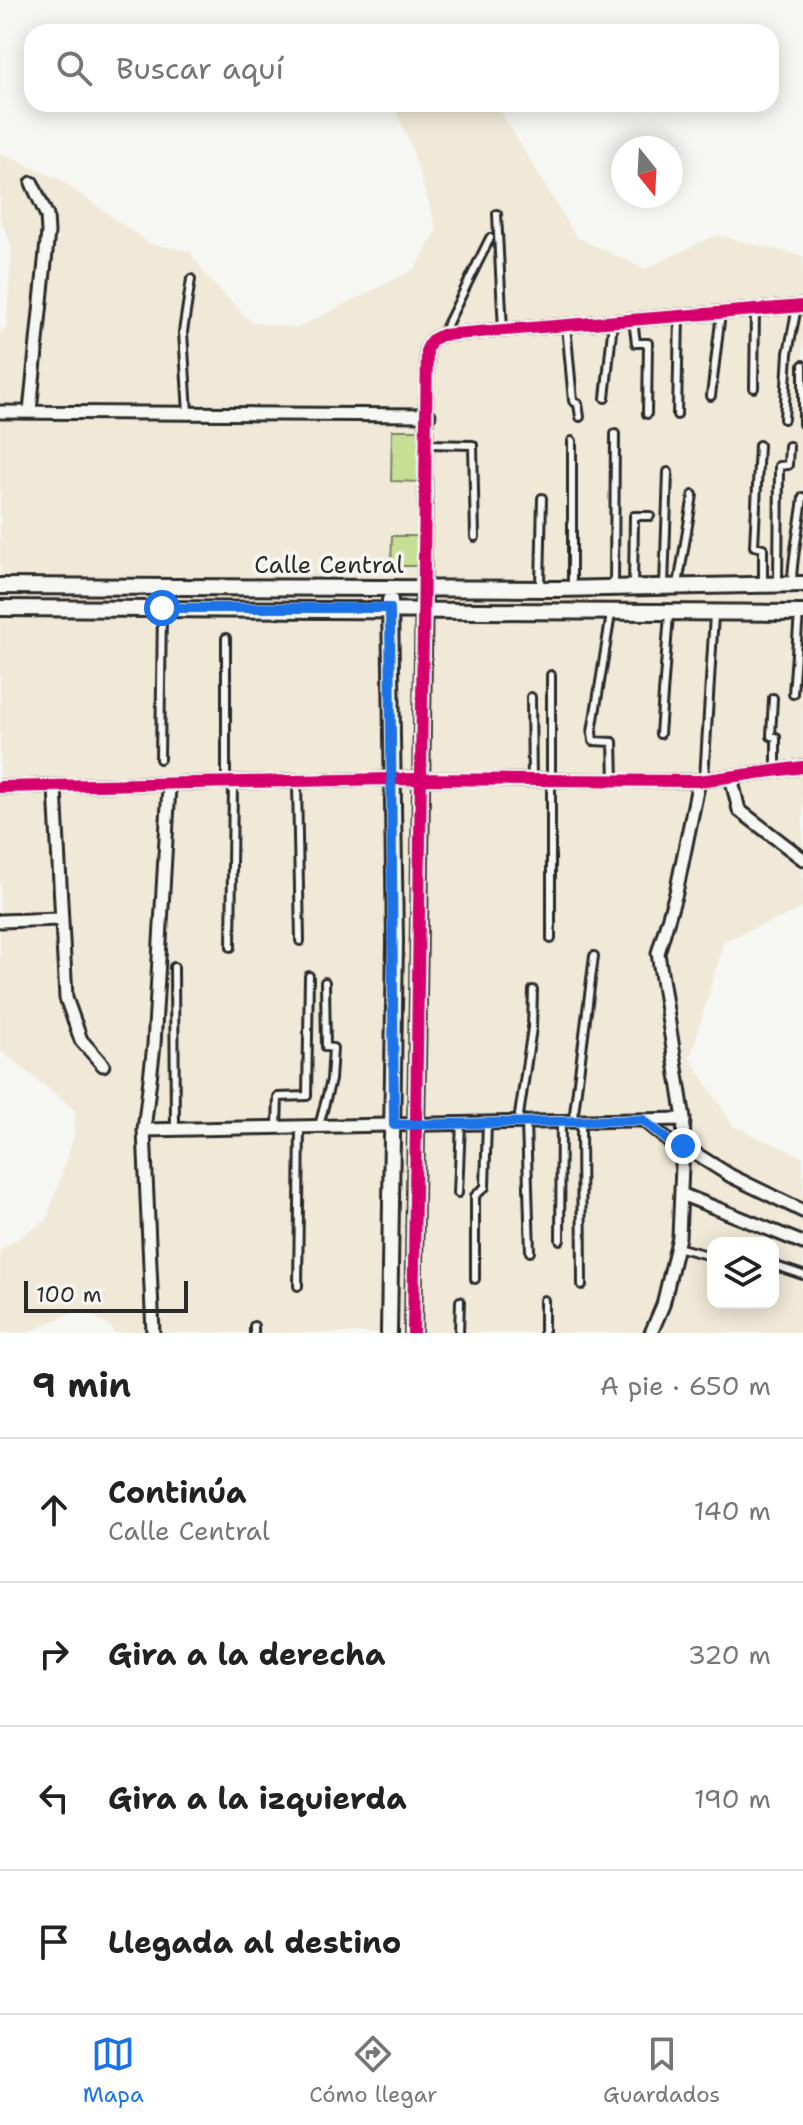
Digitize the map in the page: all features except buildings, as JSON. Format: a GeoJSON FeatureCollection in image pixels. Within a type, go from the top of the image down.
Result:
{"type":"FeatureCollection","features":[{"type":"Feature","properties":{"kind":"street"},"geometry":{"type":"LineString","coordinates":[[30,411],[48,232],[47,216],[32,183]]}},
{"type":"Feature","properties":{"kind":"street"},"geometry":{"type":"LineString","coordinates":[[413,1333],[419,780],[429,415],[427,349],[432,340],[442,335],[800,306]]}},
{"type":"Feature","properties":{"kind":"street"},"geometry":{"type":"LineString","coordinates":[[0,412],[429,415]]}},
{"type":"Feature","properties":{"kind":"street","name":"Calle Central"},"geometry":{"type":"LineString","coordinates":[[0,586],[565,588],[784,584]]}},
{"type":"Feature","properties":{"kind":"street"},"geometry":{"type":"LineString","coordinates":[[389,1333],[394,1125],[390,587]]}},
{"type":"Feature","properties":{"kind":"street"},"geometry":{"type":"LineString","coordinates":[[558,610],[565,588]]}},
{"type":"Feature","properties":{"kind":"street","name":"Calle Central"},"geometry":{"type":"LineString","coordinates":[[0,608],[390,608],[801,613]]}},
{"type":"Feature","properties":{"kind":"street"},"geometry":{"type":"LineString","coordinates":[[0,787],[169,787],[391,779],[701,781],[803,767]]}},
{"type":"Feature","properties":{"kind":"street"},"geometry":{"type":"LineString","coordinates":[[731,777],[739,810],[803,859]]}},
{"type":"Feature","properties":{"kind":"street"},"geometry":{"type":"LineString","coordinates":[[651,1333],[663,1305],[677,1247],[684,1119],[658,953],[676,893],[701,781]]}},
{"type":"Feature","properties":{"kind":"street"},"geometry":{"type":"LineString","coordinates":[[153,1333],[144,1130],[154,1045],[169,787]]}},
{"type":"Feature","properties":{"kind":"street"},"geometry":{"type":"LineString","coordinates":[[55,788],[66,998],[81,1040],[103,1065]]}},
{"type":"Feature","properties":{"kind":"street"},"geometry":{"type":"LineString","coordinates":[[0,921],[60,919]]}},
{"type":"Feature","properties":{"kind":"street"},"geometry":{"type":"LineString","coordinates":[[144,1130],[684,1119]]}},
{"type":"Feature","properties":{"kind":"street"},"geometry":{"type":"LineString","coordinates":[[643,1120],[683,1149],[803,1211]]}},
{"type":"Feature","properties":{"kind":"street"},"geometry":{"type":"LineString","coordinates":[[681,1194],[803,1243]]}},
{"type":"Feature","properties":{"kind":"lane"},"geometry":{"type":"LineString","coordinates":[[497,214],[503,330]]}},
{"type":"Feature","properties":{"kind":"lane"},"geometry":{"type":"LineString","coordinates":[[442,335],[490,238]]}},
{"type":"Feature","properties":{"kind":"lane"},"geometry":{"type":"LineString","coordinates":[[188,413],[183,332],[191,279]]}},
{"type":"Feature","properties":{"kind":"lane"},"geometry":{"type":"LineString","coordinates":[[784,419],[788,353],[800,306]]}},
{"type":"Feature","properties":{"kind":"lane"},"geometry":{"type":"LineString","coordinates":[[754,388],[755,310]]}},
{"type":"Feature","properties":{"kind":"lane"},"geometry":{"type":"LineString","coordinates":[[711,396],[721,313]]}},
{"type":"Feature","properties":{"kind":"lane"},"geometry":{"type":"LineString","coordinates":[[677,415],[679,316]]}},
{"type":"Feature","properties":{"kind":"lane"},"geometry":{"type":"LineString","coordinates":[[633,320],[636,343],[648,343],[647,414]]}},
{"type":"Feature","properties":{"kind":"lane"},"geometry":{"type":"LineString","coordinates":[[605,398],[613,322]]}},
{"type":"Feature","properties":{"kind":"lane"},"geometry":{"type":"LineString","coordinates":[[566,325],[573,401],[578,404],[580,417]]}},
{"type":"Feature","properties":{"kind":"lane"},"geometry":{"type":"LineString","coordinates":[[803,365],[803,424]]}},
{"type":"Feature","properties":{"kind":"lane"},"geometry":{"type":"LineString","coordinates":[[614,587],[615,434]]}},
{"type":"Feature","properties":{"kind":"lane"},"geometry":{"type":"LineString","coordinates":[[565,588],[572,441]]}},
{"type":"Feature","properties":{"kind":"lane"},"geometry":{"type":"LineString","coordinates":[[428,444],[473,445],[475,537]]}},
{"type":"Feature","properties":{"kind":"lane"},"geometry":{"type":"LineString","coordinates":[[759,445],[754,546],[763,548],[784,584]]}},
{"type":"Feature","properties":{"kind":"lane"},"geometry":{"type":"LineString","coordinates":[[784,584],[779,466],[788,465],[789,446]]}},
{"type":"Feature","properties":{"kind":"lane"},"geometry":{"type":"LineString","coordinates":[[668,472],[671,586]]}},
{"type":"Feature","properties":{"kind":"lane"},"geometry":{"type":"LineString","coordinates":[[671,586],[693,495]]}},
{"type":"Feature","properties":{"kind":"lane"},"geometry":{"type":"LineString","coordinates":[[784,584],[800,529],[803,497]]}},
{"type":"Feature","properties":{"kind":"lane"},"geometry":{"type":"LineString","coordinates":[[540,588],[542,498]]}},
{"type":"Feature","properties":{"kind":"lane"},"geometry":{"type":"LineString","coordinates":[[633,587],[634,516],[650,516]]}},
{"type":"Feature","properties":{"kind":"lane"},"geometry":{"type":"LineString","coordinates":[[160,759],[162,608]]}},
{"type":"Feature","properties":{"kind":"lane"},"geometry":{"type":"LineString","coordinates":[[611,610],[592,732],[593,741],[613,742],[614,781]]}},
{"type":"Feature","properties":{"kind":"lane"},"geometry":{"type":"LineString","coordinates":[[660,734],[670,634],[669,611]]}},
{"type":"Feature","properties":{"kind":"lane"},"geometry":{"type":"LineString","coordinates":[[701,781],[715,611]]}},
{"type":"Feature","properties":{"kind":"lane"},"geometry":{"type":"LineString","coordinates":[[793,694],[801,613]]}},
{"type":"Feature","properties":{"kind":"lane"},"geometry":{"type":"LineString","coordinates":[[226,638],[231,947]]}},
{"type":"Feature","properties":{"kind":"lane"},"geometry":{"type":"LineString","coordinates":[[551,675],[551,939]]}},
{"type":"Feature","properties":{"kind":"lane"},"geometry":{"type":"LineString","coordinates":[[531,697],[532,781]]}},
{"type":"Feature","properties":{"kind":"lane"},"geometry":{"type":"LineString","coordinates":[[773,698],[771,736],[776,737],[776,771]]}},
{"type":"Feature","properties":{"kind":"lane"},"geometry":{"type":"LineString","coordinates":[[297,783],[300,941]]}},
{"type":"Feature","properties":{"kind":"lane"},"geometry":{"type":"LineString","coordinates":[[560,1240],[594,956]]}},
{"type":"Feature","properties":{"kind":"lane"},"geometry":{"type":"LineString","coordinates":[[174,967],[175,1129]]}},
{"type":"Feature","properties":{"kind":"lane"},"geometry":{"type":"LineString","coordinates":[[277,1127],[278,1097],[307,1096],[309,976]]}},
{"type":"Feature","properties":{"kind":"lane"},"geometry":{"type":"LineString","coordinates":[[318,1126],[331,1080],[333,1048],[326,1047],[325,982]]}},
{"type":"Feature","properties":{"kind":"lane"},"geometry":{"type":"LineString","coordinates":[[530,1252],[522,1122],[533,990]]}},
{"type":"Feature","properties":{"kind":"lane"},"geometry":{"type":"LineString","coordinates":[[572,1121],[582,1285]]}},
{"type":"Feature","properties":{"kind":"lane"},"geometry":{"type":"LineString","coordinates":[[458,1193],[461,1123]]}},
{"type":"Feature","properties":{"kind":"lane"},"geometry":{"type":"LineString","coordinates":[[475,1279],[475,1196],[485,1187],[487,1123]]}},
{"type":"Feature","properties":{"kind":"lane"},"geometry":{"type":"LineString","coordinates":[[298,1286],[300,1127]]}},
{"type":"Feature","properties":{"kind":"lane"},"geometry":{"type":"LineString","coordinates":[[677,1247],[707,1255]]}},
{"type":"Feature","properties":{"kind":"lane"},"geometry":{"type":"LineString","coordinates":[[779,1267],[803,1275]]}},
{"type":"Feature","properties":{"kind":"lane"},"geometry":{"type":"LineString","coordinates":[[544,1300],[544,1333]]}},
{"type":"Feature","properties":{"kind":"lane"},"geometry":{"type":"LineString","coordinates":[[459,1333],[460,1301]]}},
{"type":"Feature","properties":{"kind":"shaded area"},"geometry":{"type":"Polygon","coordinates":[[[396,112],[501,112],[576,237],[645,269],[717,235],[803,256],[803,908],[724,941],[690,1058],[733,1126],[803,1157],[803,1333],[113,1333],[112,1328],[80,1309],[27,1333],[0,1333],[0,1250],[47,1220],[74,1136],[76,1111],[0,1050],[0,332],[6,328],[12,246],[0,219],[0,153],[59,179],[150,244],[190,251],[207,277],[251,322],[297,328],[415,269],[437,230],[412,149],[396,112]]]}},
{"type":"Feature","properties":{"kind":"green space"},"geometry":{"type":"Polygon","coordinates":[[[392,430],[422,430],[421,482],[391,481],[392,430]]]}},
{"type":"Feature","properties":{"kind":"green space"},"geometry":{"type":"Polygon","coordinates":[[[392,536],[421,536],[421,566],[391,566],[392,536]]]}},
{"type":"Feature","properties":{"kind":"cycle path"},"geometry":{"type":"LineString","coordinates":[[413,1333],[427,349],[432,340],[442,335],[803,306]]}},
{"type":"Feature","properties":{"kind":"cycle path"},"geometry":{"type":"LineString","coordinates":[[0,787],[391,779],[699,781],[803,767]]}},
{"type":"Feature","properties":{"kind":"route"},"geometry":{"type":"LineString","coordinates":[[162,608],[390,608],[395,941],[394,1125],[643,1120],[682,1152],[683,1146]]}}]}
